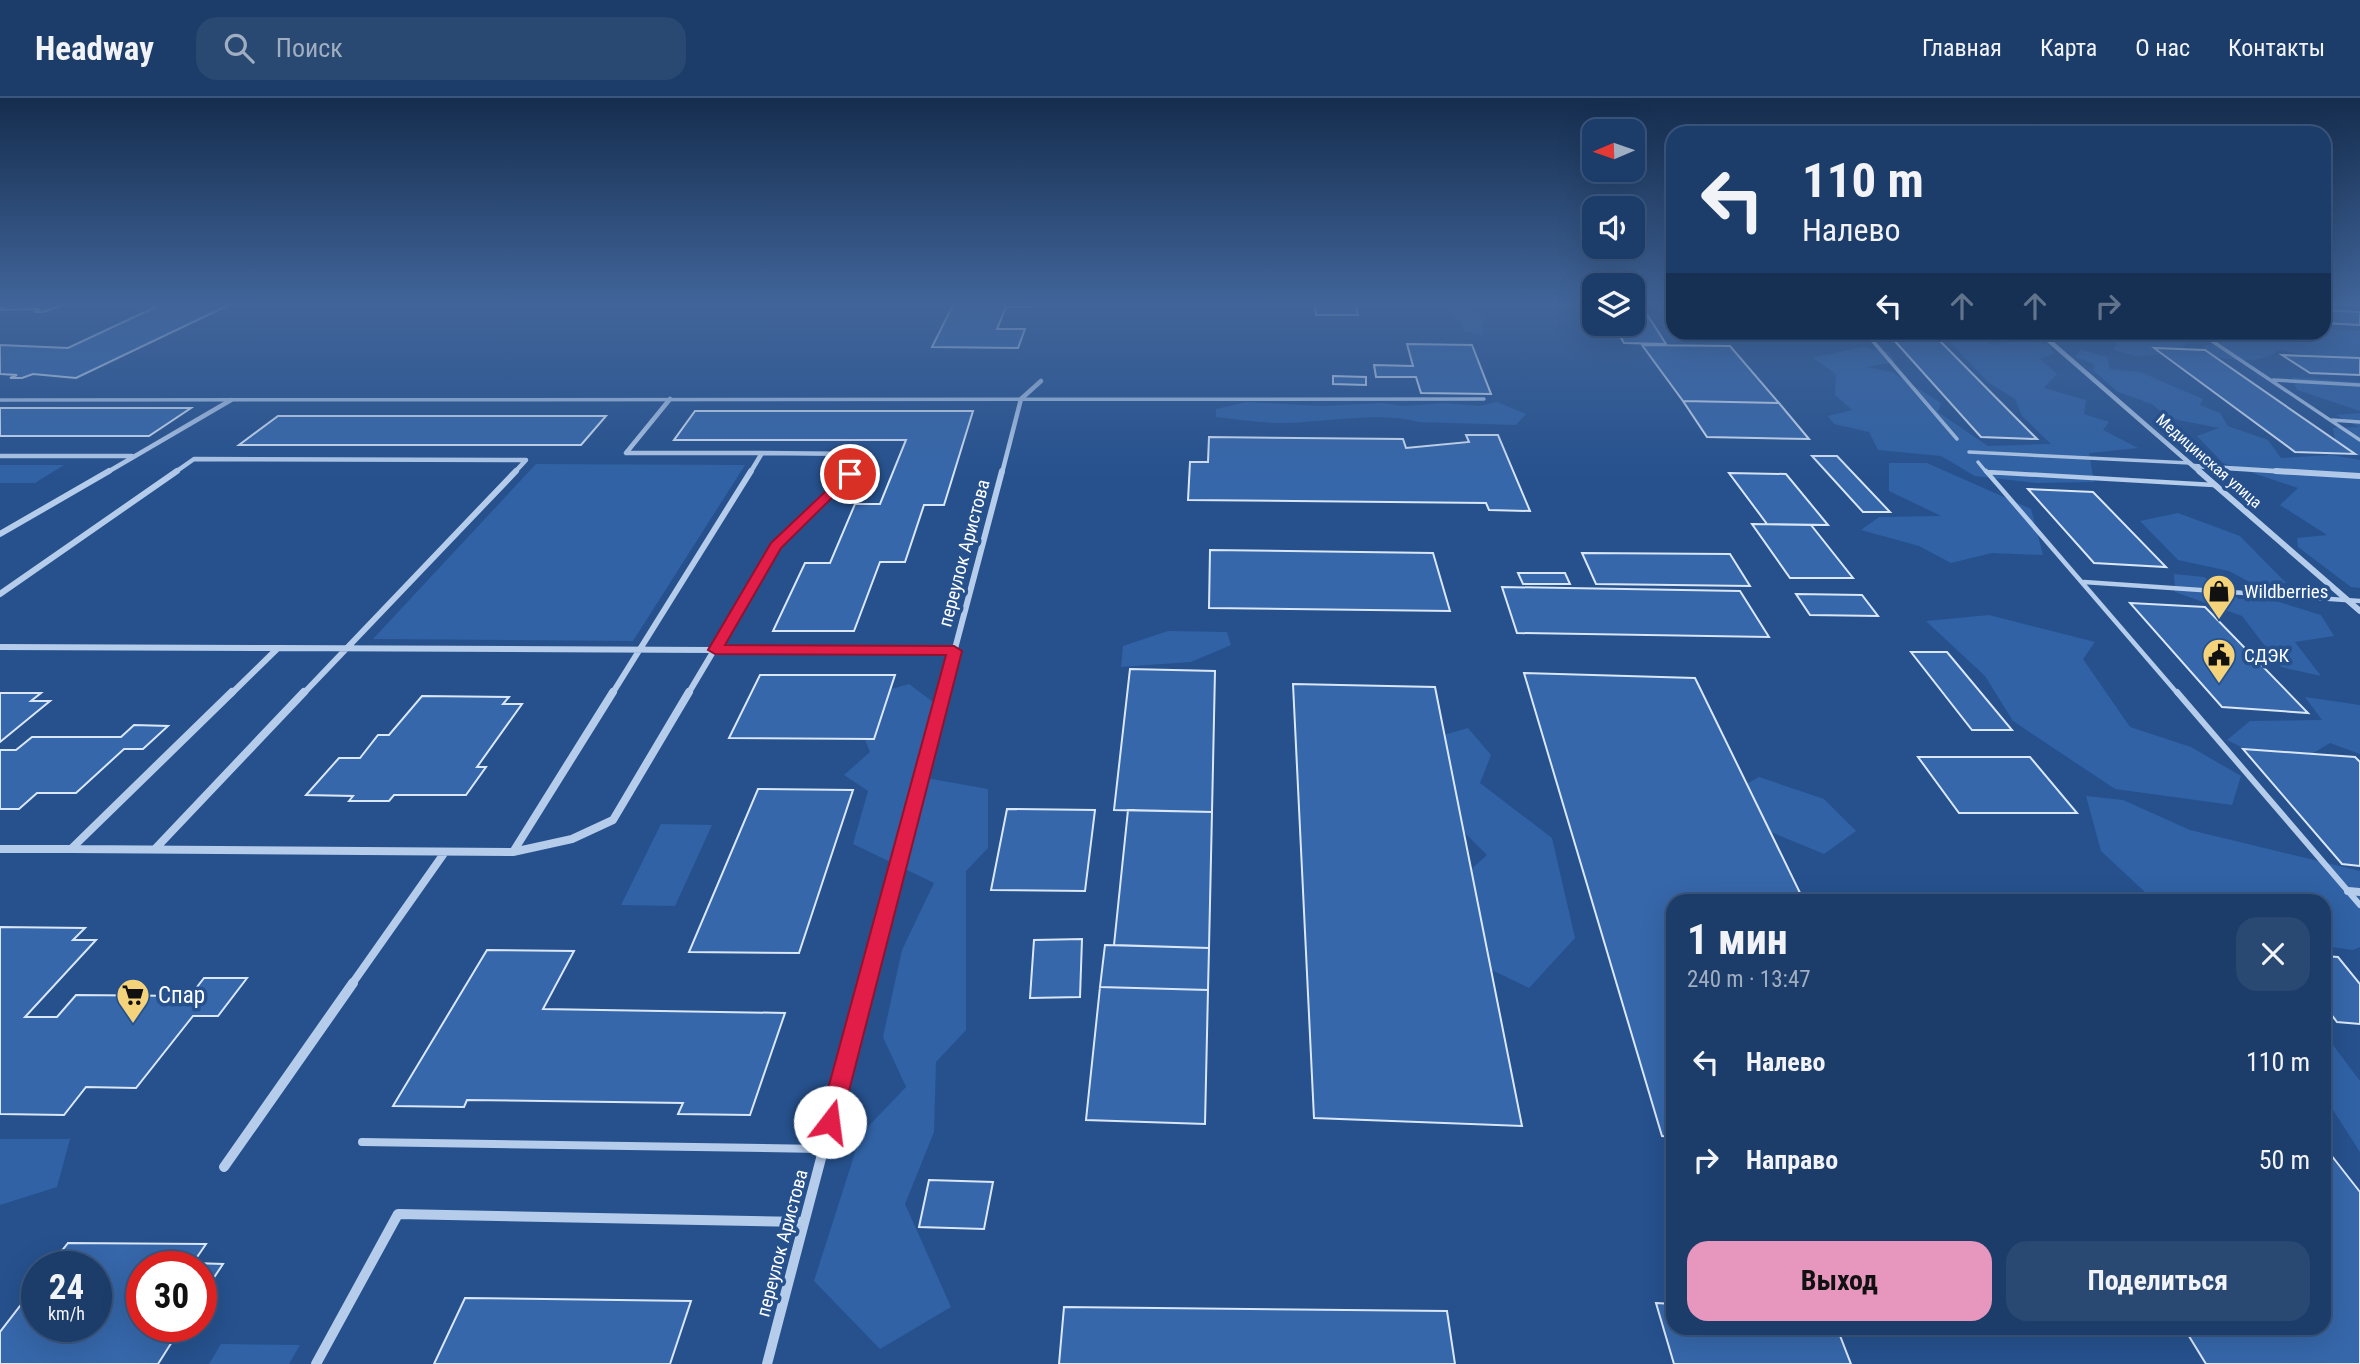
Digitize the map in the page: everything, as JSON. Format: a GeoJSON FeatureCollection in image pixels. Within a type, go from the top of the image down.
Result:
{"type":"FeatureCollection","features":[{"type":"Feature","properties":{"kind":"street","name":"Медицинская улица"},"geometry":{"type":"LineString","coordinates":[[2074,362],[2360,611]]}},
{"type":"Feature","properties":{"kind":"street"},"geometry":{"type":"LineString","coordinates":[[1021,399],[1041,381]]}},
{"type":"Feature","properties":{"kind":"street"},"geometry":{"type":"LineString","coordinates":[[0,849],[513,852],[572,839],[613,820],[776,546],[850,474],[860,454],[626,453],[670,399]]}},
{"type":"Feature","properties":{"kind":"street","name":"переулок Аристова"},"geometry":{"type":"LineString","coordinates":[[767,1364],[1021,399]]}},
{"type":"Feature","properties":{"kind":"street"},"geometry":{"type":"LineString","coordinates":[[0,534],[231,400]]}},
{"type":"Feature","properties":{"kind":"street"},"geometry":{"type":"LineString","coordinates":[[513,852],[762,453]]}},
{"type":"Feature","properties":{"kind":"street"},"geometry":{"type":"LineString","coordinates":[[0,456],[133,456]]}},
{"type":"Feature","properties":{"kind":"street"},"geometry":{"type":"LineString","coordinates":[[0,594],[194,459],[526,460],[155,849]]}},
{"type":"Feature","properties":{"kind":"street"},"geometry":{"type":"LineString","coordinates":[[2192,465],[2360,476]]}},
{"type":"Feature","properties":{"kind":"street"},"geometry":{"type":"LineString","coordinates":[[0,647],[954,651]]}},
{"type":"Feature","properties":{"kind":"street"},"geometry":{"type":"LineString","coordinates":[[71,849],[278,648]]}},
{"type":"Feature","properties":{"kind":"street"},"geometry":{"type":"LineString","coordinates":[[225,1167],[445,852]]}},
{"type":"Feature","properties":{"kind":"street"},"geometry":{"type":"LineString","coordinates":[[2348,891],[2360,892]]}},
{"type":"Feature","properties":{"kind":"street"},"geometry":{"type":"LineString","coordinates":[[316,1364],[398,1214],[804,1222]]}},
{"type":"Feature","properties":{"kind":"lane"},"geometry":{"type":"LineString","coordinates":[[1891,362],[1957,439]]}},
{"type":"Feature","properties":{"kind":"lane"},"geometry":{"type":"LineString","coordinates":[[2243,362],[2360,440]]}},
{"type":"Feature","properties":{"kind":"lane"},"geometry":{"type":"LineString","coordinates":[[2269,380],[2360,385]]}},
{"type":"Feature","properties":{"kind":"lane"},"geometry":{"type":"LineString","coordinates":[[0,400],[1484,399]]}},
{"type":"Feature","properties":{"kind":"lane"},"geometry":{"type":"LineString","coordinates":[[2330,420],[2360,422]]}},
{"type":"Feature","properties":{"kind":"lane"},"geometry":{"type":"LineString","coordinates":[[1969,452],[2192,465]]}},
{"type":"Feature","properties":{"kind":"lane"},"geometry":{"type":"LineString","coordinates":[[1978,463],[2084,582],[2360,905]]}},
{"type":"Feature","properties":{"kind":"lane"},"geometry":{"type":"LineString","coordinates":[[1987,472],[2216,485]]}},
{"type":"Feature","properties":{"kind":"lane"},"geometry":{"type":"LineString","coordinates":[[2084,582],[2360,601]]}},
{"type":"Feature","properties":{"kind":"lane"},"geometry":{"type":"LineString","coordinates":[[362,1142],[823,1149]]}},
{"type":"Feature","properties":{"kind":"shaded area"},"geometry":{"type":"Polygon","coordinates":[[[1819,362],[1895,362],[1866,367],[1892,372],[1941,403],[1938,412],[1988,446],[2051,444],[2022,416],[2015,399],[1989,383],[1969,362],[2043,362],[2057,374],[2044,388],[2086,400],[2084,414],[2109,422],[2103,430],[2138,448],[2089,453],[2094,482],[2037,483],[1975,476],[1941,456],[1878,450],[1869,432],[1834,424],[1828,416],[1852,410],[1835,395],[1836,374],[1819,362]]]}},
{"type":"Feature","properties":{"kind":"shaded area"},"geometry":{"type":"Polygon","coordinates":[[[2089,362],[2108,362],[2110,369],[2140,372],[2203,399],[2200,405],[2220,413],[2228,426],[2268,440],[2281,458],[2331,455],[2360,460],[2360,588],[2351,587],[2298,547],[2297,538],[2327,535],[2280,505],[2298,488],[2223,463],[2197,436],[2219,428],[2168,418],[2152,404],[2118,392],[2093,370],[2094,364],[2089,362]]]}},
{"type":"Feature","properties":{"kind":"shaded area"},"geometry":{"type":"Polygon","coordinates":[[[2292,377],[2360,382],[2360,411],[2297,390],[2292,377]]]}},
{"type":"Feature","properties":{"kind":"shaded area"},"geometry":{"type":"Polygon","coordinates":[[[1246,402],[1323,406],[1444,403],[1480,406],[1497,402],[1526,414],[1516,425],[1419,422],[1369,417],[1274,423],[1216,417],[1216,409],[1246,402]]]}},
{"type":"Feature","properties":{"kind":"shaded area"},"geometry":{"type":"Polygon","coordinates":[[[2360,413],[2360,456],[2336,446],[2333,428],[2359,427],[2336,415],[2360,413]]]}},
{"type":"Feature","properties":{"kind":"shaded area"},"geometry":{"type":"Polygon","coordinates":[[[1889,463],[1927,463],[2031,509],[2043,555],[1992,553],[1951,563],[1919,546],[1861,530],[1879,517],[1941,516],[1889,491],[1889,463]]]}},
{"type":"Feature","properties":{"kind":"shaded area"},"geometry":{"type":"Polygon","coordinates":[[[536,464],[745,465],[633,641],[373,639],[536,464]]]}},
{"type":"Feature","properties":{"kind":"shaded area"},"geometry":{"type":"Polygon","coordinates":[[[0,465],[64,465],[35,483],[0,483],[0,465]]]}},
{"type":"Feature","properties":{"kind":"shaded area"},"geometry":{"type":"Polygon","coordinates":[[[2178,513],[2240,536],[2286,583],[2257,586],[2229,571],[2178,560],[2140,521],[2178,513]]]}},
{"type":"Feature","properties":{"kind":"shaded area"},"geometry":{"type":"Polygon","coordinates":[[[2174,574],[2204,577],[2239,599],[2269,599],[2321,615],[2334,636],[2295,642],[2321,676],[2281,667],[2242,616],[2175,592],[2174,574]]]}},
{"type":"Feature","properties":{"kind":"shaded area"},"geometry":{"type":"Polygon","coordinates":[[[1989,615],[2095,642],[2083,659],[2130,727],[2191,747],[2241,776],[2232,805],[2115,789],[2013,721],[1985,676],[1926,621],[1989,615]]]}},
{"type":"Feature","properties":{"kind":"shaded area"},"geometry":{"type":"Polygon","coordinates":[[[1168,631],[1227,632],[1231,645],[1191,662],[1121,667],[1123,646],[1168,631]]]}},
{"type":"Feature","properties":{"kind":"shaded area"},"geometry":{"type":"Polygon","coordinates":[[[909,684],[941,708],[915,776],[988,789],[988,848],[966,871],[966,1030],[936,1062],[934,1132],[905,1204],[951,1307],[880,1349],[814,1281],[861,1134],[906,1087],[883,1037],[902,950],[934,883],[853,844],[868,791],[844,775],[870,752],[850,701],[909,684]]]}},
{"type":"Feature","properties":{"kind":"shaded area"},"geometry":{"type":"Polygon","coordinates":[[[2305,697],[2360,705],[2360,754],[2330,743],[2287,769],[2227,740],[2250,721],[2322,720],[2305,697]]]}},
{"type":"Feature","properties":{"kind":"shaded area"},"geometry":{"type":"Polygon","coordinates":[[[1468,728],[1491,755],[1480,783],[1552,838],[1575,938],[1529,988],[1467,958],[1446,892],[1487,855],[1433,801],[1426,740],[1468,728]]]}},
{"type":"Feature","properties":{"kind":"shaded area"},"geometry":{"type":"Polygon","coordinates":[[[1759,777],[1824,799],[1856,831],[1824,854],[1742,820],[1731,793],[1759,777]]]}},
{"type":"Feature","properties":{"kind":"shaded area"},"geometry":{"type":"Polygon","coordinates":[[[2086,796],[2123,800],[2190,830],[2360,871],[2360,947],[2353,950],[2331,947],[2331,894],[2148,894],[2101,851],[2086,796]]]}},
{"type":"Feature","properties":{"kind":"shaded area"},"geometry":{"type":"Polygon","coordinates":[[[661,824],[712,825],[675,906],[621,905],[661,824]]]}},
{"type":"Feature","properties":{"kind":"shaded area"},"geometry":{"type":"Polygon","coordinates":[[[2331,1042],[2360,1081],[2360,1152],[2331,1107],[2331,1042]]]}},
{"type":"Feature","properties":{"kind":"shaded area"},"geometry":{"type":"Polygon","coordinates":[[[0,1139],[70,1139],[57,1187],[0,1205],[0,1139]]]}},
{"type":"Feature","properties":{"kind":"shaded area"},"geometry":{"type":"Polygon","coordinates":[[[221,1344],[300,1345],[289,1364],[209,1364],[221,1344]]]}},
{"type":"Feature","properties":{"kind":"building"},"geometry":{"type":"Polygon","coordinates":[[[0,362],[109,362],[76,378],[33,374],[10,378],[17,375],[0,374],[0,362]]]}},
{"type":"Feature","properties":{"kind":"building"},"geometry":{"type":"Polygon","coordinates":[[[1412,362],[1479,362],[1491,394],[1421,393],[1416,377],[1376,377],[1374,365],[1413,366],[1412,362]]]}},
{"type":"Feature","properties":{"kind":"building"},"geometry":{"type":"Polygon","coordinates":[[[1655,362],[1744,362],[1779,403],[1683,401],[1655,362]]]}},
{"type":"Feature","properties":{"kind":"building"},"geometry":{"type":"Polygon","coordinates":[[[1914,362],[1961,362],[2037,439],[1981,437],[1914,362]]]}},
{"type":"Feature","properties":{"kind":"building"},"geometry":{"type":"Polygon","coordinates":[[[2173,362],[2222,362],[2355,454],[2295,452],[2173,362]]]}},
{"type":"Feature","properties":{"kind":"building"},"geometry":{"type":"Polygon","coordinates":[[[2293,362],[2360,362],[2360,375],[2310,373],[2293,362]]]}},
{"type":"Feature","properties":{"kind":"building"},"geometry":{"type":"Polygon","coordinates":[[[1333,376],[1366,377],[1366,385],[1333,384],[1333,376]]]}},
{"type":"Feature","properties":{"kind":"building"},"geometry":{"type":"Polygon","coordinates":[[[1683,401],[1779,403],[1809,439],[1707,437],[1683,401]]]}},
{"type":"Feature","properties":{"kind":"building"},"geometry":{"type":"Polygon","coordinates":[[[0,408],[191,408],[149,436],[0,436],[0,408]]]}},
{"type":"Feature","properties":{"kind":"building"},"geometry":{"type":"Polygon","coordinates":[[[695,411],[973,411],[944,505],[924,505],[905,562],[880,562],[854,631],[773,631],[805,563],[830,563],[855,504],[880,504],[906,440],[674,440],[695,411]]]}},
{"type":"Feature","properties":{"kind":"building"},"geometry":{"type":"Polygon","coordinates":[[[278,416],[606,416],[581,445],[239,445],[278,416]]]}},
{"type":"Feature","properties":{"kind":"building"},"geometry":{"type":"Polygon","coordinates":[[[1466,435],[1498,435],[1530,511],[1489,510],[1486,503],[1188,500],[1190,462],[1208,462],[1209,437],[1403,439],[1406,448],[1469,442],[1466,435]]]}},
{"type":"Feature","properties":{"kind":"building"},"geometry":{"type":"Polygon","coordinates":[[[1812,456],[1837,456],[1890,512],[1863,512],[1812,456]]]}},
{"type":"Feature","properties":{"kind":"building"},"geometry":{"type":"Polygon","coordinates":[[[1729,473],[1786,474],[1828,525],[1767,524],[1729,473]]]}},
{"type":"Feature","properties":{"kind":"building"},"geometry":{"type":"Polygon","coordinates":[[[2028,489],[2093,492],[2166,567],[2094,563],[2028,489]]]}},
{"type":"Feature","properties":{"kind":"building"},"geometry":{"type":"Polygon","coordinates":[[[1752,524],[1811,525],[1853,578],[1790,578],[1752,524]]]}},
{"type":"Feature","properties":{"kind":"building"},"geometry":{"type":"Polygon","coordinates":[[[1210,550],[1433,553],[1450,611],[1209,608],[1210,550]]]}},
{"type":"Feature","properties":{"kind":"building"},"geometry":{"type":"Polygon","coordinates":[[[1582,553],[1730,554],[1750,586],[1596,584],[1582,553]]]}},
{"type":"Feature","properties":{"kind":"building"},"geometry":{"type":"Polygon","coordinates":[[[1518,573],[1565,573],[1570,584],[1523,584],[1518,573]]]}},
{"type":"Feature","properties":{"kind":"building"},"geometry":{"type":"Polygon","coordinates":[[[1502,587],[1740,591],[1769,637],[1517,633],[1502,587]]]}},
{"type":"Feature","properties":{"kind":"building"},"geometry":{"type":"Polygon","coordinates":[[[1796,594],[1862,595],[1878,616],[1810,615],[1796,594]]]}},
{"type":"Feature","properties":{"kind":"building"},"geometry":{"type":"Polygon","coordinates":[[[2130,603],[2205,607],[2308,713],[2222,707],[2130,603]]]}},
{"type":"Feature","properties":{"kind":"building"},"geometry":{"type":"Polygon","coordinates":[[[1911,652],[1947,652],[2012,730],[1972,730],[1911,652]]]}},
{"type":"Feature","properties":{"kind":"building"},"geometry":{"type":"Polygon","coordinates":[[[1130,669],[1215,671],[1212,812],[1114,810],[1130,669]]]}},
{"type":"Feature","properties":{"kind":"building"},"geometry":{"type":"Polygon","coordinates":[[[1524,673],[1695,678],[1801,894],[1666,894],[1666,1136],[1662,1136],[1524,673]]]}},
{"type":"Feature","properties":{"kind":"building"},"geometry":{"type":"Polygon","coordinates":[[[760,675],[895,675],[874,739],[729,738],[760,675]]]}},
{"type":"Feature","properties":{"kind":"building"},"geometry":{"type":"Polygon","coordinates":[[[1293,684],[1435,687],[1522,1126],[1314,1118],[1293,684]]]}},
{"type":"Feature","properties":{"kind":"building"},"geometry":{"type":"Polygon","coordinates":[[[0,693],[41,693],[31,701],[50,701],[0,742],[0,693]]]}},
{"type":"Feature","properties":{"kind":"building"},"geometry":{"type":"Polygon","coordinates":[[[422,696],[509,697],[503,704],[522,704],[477,767],[486,767],[466,795],[394,795],[389,801],[349,801],[353,796],[306,795],[339,758],[360,758],[378,735],[389,735],[422,696]]]}},
{"type":"Feature","properties":{"kind":"building"},"geometry":{"type":"Polygon","coordinates":[[[134,725],[168,726],[143,749],[124,749],[76,793],[37,793],[19,809],[0,809],[0,750],[16,750],[32,737],[121,737],[134,725]]]}},
{"type":"Feature","properties":{"kind":"building"},"geometry":{"type":"Polygon","coordinates":[[[2243,749],[2355,757],[2360,762],[2360,866],[2342,864],[2243,749]]]}},
{"type":"Feature","properties":{"kind":"building"},"geometry":{"type":"Polygon","coordinates":[[[1918,757],[2030,757],[2077,813],[1959,813],[1918,757]]]}},
{"type":"Feature","properties":{"kind":"building"},"geometry":{"type":"Polygon","coordinates":[[[758,789],[853,790],[799,953],[689,952],[758,789]]]}},
{"type":"Feature","properties":{"kind":"building"},"geometry":{"type":"Polygon","coordinates":[[[1007,809],[1095,810],[1085,891],[991,890],[1007,809]]]}},
{"type":"Feature","properties":{"kind":"building"},"geometry":{"type":"Polygon","coordinates":[[[1128,810],[1212,812],[1209,948],[1114,945],[1128,810]]]}},
{"type":"Feature","properties":{"kind":"building"},"geometry":{"type":"Polygon","coordinates":[[[0,927],[85,928],[73,940],[96,940],[25,1017],[57,1017],[76,995],[190,996],[204,978],[247,978],[218,1016],[193,1016],[136,1088],[86,1087],[64,1115],[0,1114],[0,927]]]}},
{"type":"Feature","properties":{"kind":"building"},"geometry":{"type":"Polygon","coordinates":[[[1082,939],[1080,997],[1030,998],[1034,940],[1082,939]]]}},
{"type":"Feature","properties":{"kind":"building"},"geometry":{"type":"Polygon","coordinates":[[[1105,945],[1209,948],[1208,990],[1100,987],[1105,945]]]}},
{"type":"Feature","properties":{"kind":"building"},"geometry":{"type":"Polygon","coordinates":[[[487,950],[574,951],[543,1009],[785,1013],[750,1115],[678,1114],[683,1103],[467,1100],[464,1107],[393,1106],[487,950]]]}},
{"type":"Feature","properties":{"kind":"building"},"geometry":{"type":"Polygon","coordinates":[[[2331,956],[2338,957],[2360,984],[2360,1024],[2337,1022],[2331,1014],[2331,956]]]}},
{"type":"Feature","properties":{"kind":"building"},"geometry":{"type":"Polygon","coordinates":[[[1100,987],[1208,990],[1205,1124],[1086,1120],[1100,987]]]}},
{"type":"Feature","properties":{"kind":"building"},"geometry":{"type":"Polygon","coordinates":[[[2331,1155],[2360,1192],[2360,1364],[2206,1364],[2188,1335],[2331,1335],[2331,1155]]]}},
{"type":"Feature","properties":{"kind":"building"},"geometry":{"type":"Polygon","coordinates":[[[929,1180],[993,1182],[984,1229],[919,1227],[929,1180]]]}},
{"type":"Feature","properties":{"kind":"building"},"geometry":{"type":"Polygon","coordinates":[[[68,1243],[206,1244],[201,1251],[126,1251],[126,1342],[172,1342],[158,1364],[0,1364],[0,1332],[21,1305],[21,1342],[112,1342],[112,1251],[62,1251],[68,1243]]]}},
{"type":"Feature","properties":{"kind":"building"},"geometry":{"type":"Polygon","coordinates":[[[465,1298],[691,1301],[670,1364],[434,1364],[465,1298]]]}},
{"type":"Feature","properties":{"kind":"building"},"geometry":{"type":"Polygon","coordinates":[[[1656,1303],[1666,1304],[1666,1335],[1840,1335],[1851,1364],[1674,1364],[1656,1303]]]}},
{"type":"Feature","properties":{"kind":"building"},"geometry":{"type":"Polygon","coordinates":[[[1064,1307],[1447,1311],[1455,1364],[1059,1364],[1064,1307]]]}},
{"type":"Feature","properties":{"kind":"place","name":"Wildberries"},"geometry":{"type":"Point","coordinates":[2219,621]}},
{"type":"Feature","properties":{"kind":"place","name":"СДЭК"},"geometry":{"type":"Point","coordinates":[2219,685]}},
{"type":"Feature","properties":{"kind":"place","name":"Спар"},"geometry":{"type":"Point","coordinates":[133,1025]}},
{"type":"Feature","properties":{"kind":"route"},"geometry":{"type":"LineString","coordinates":[[830,1122],[954,651],[715,650],[776,546],[850,474]]}}]}
